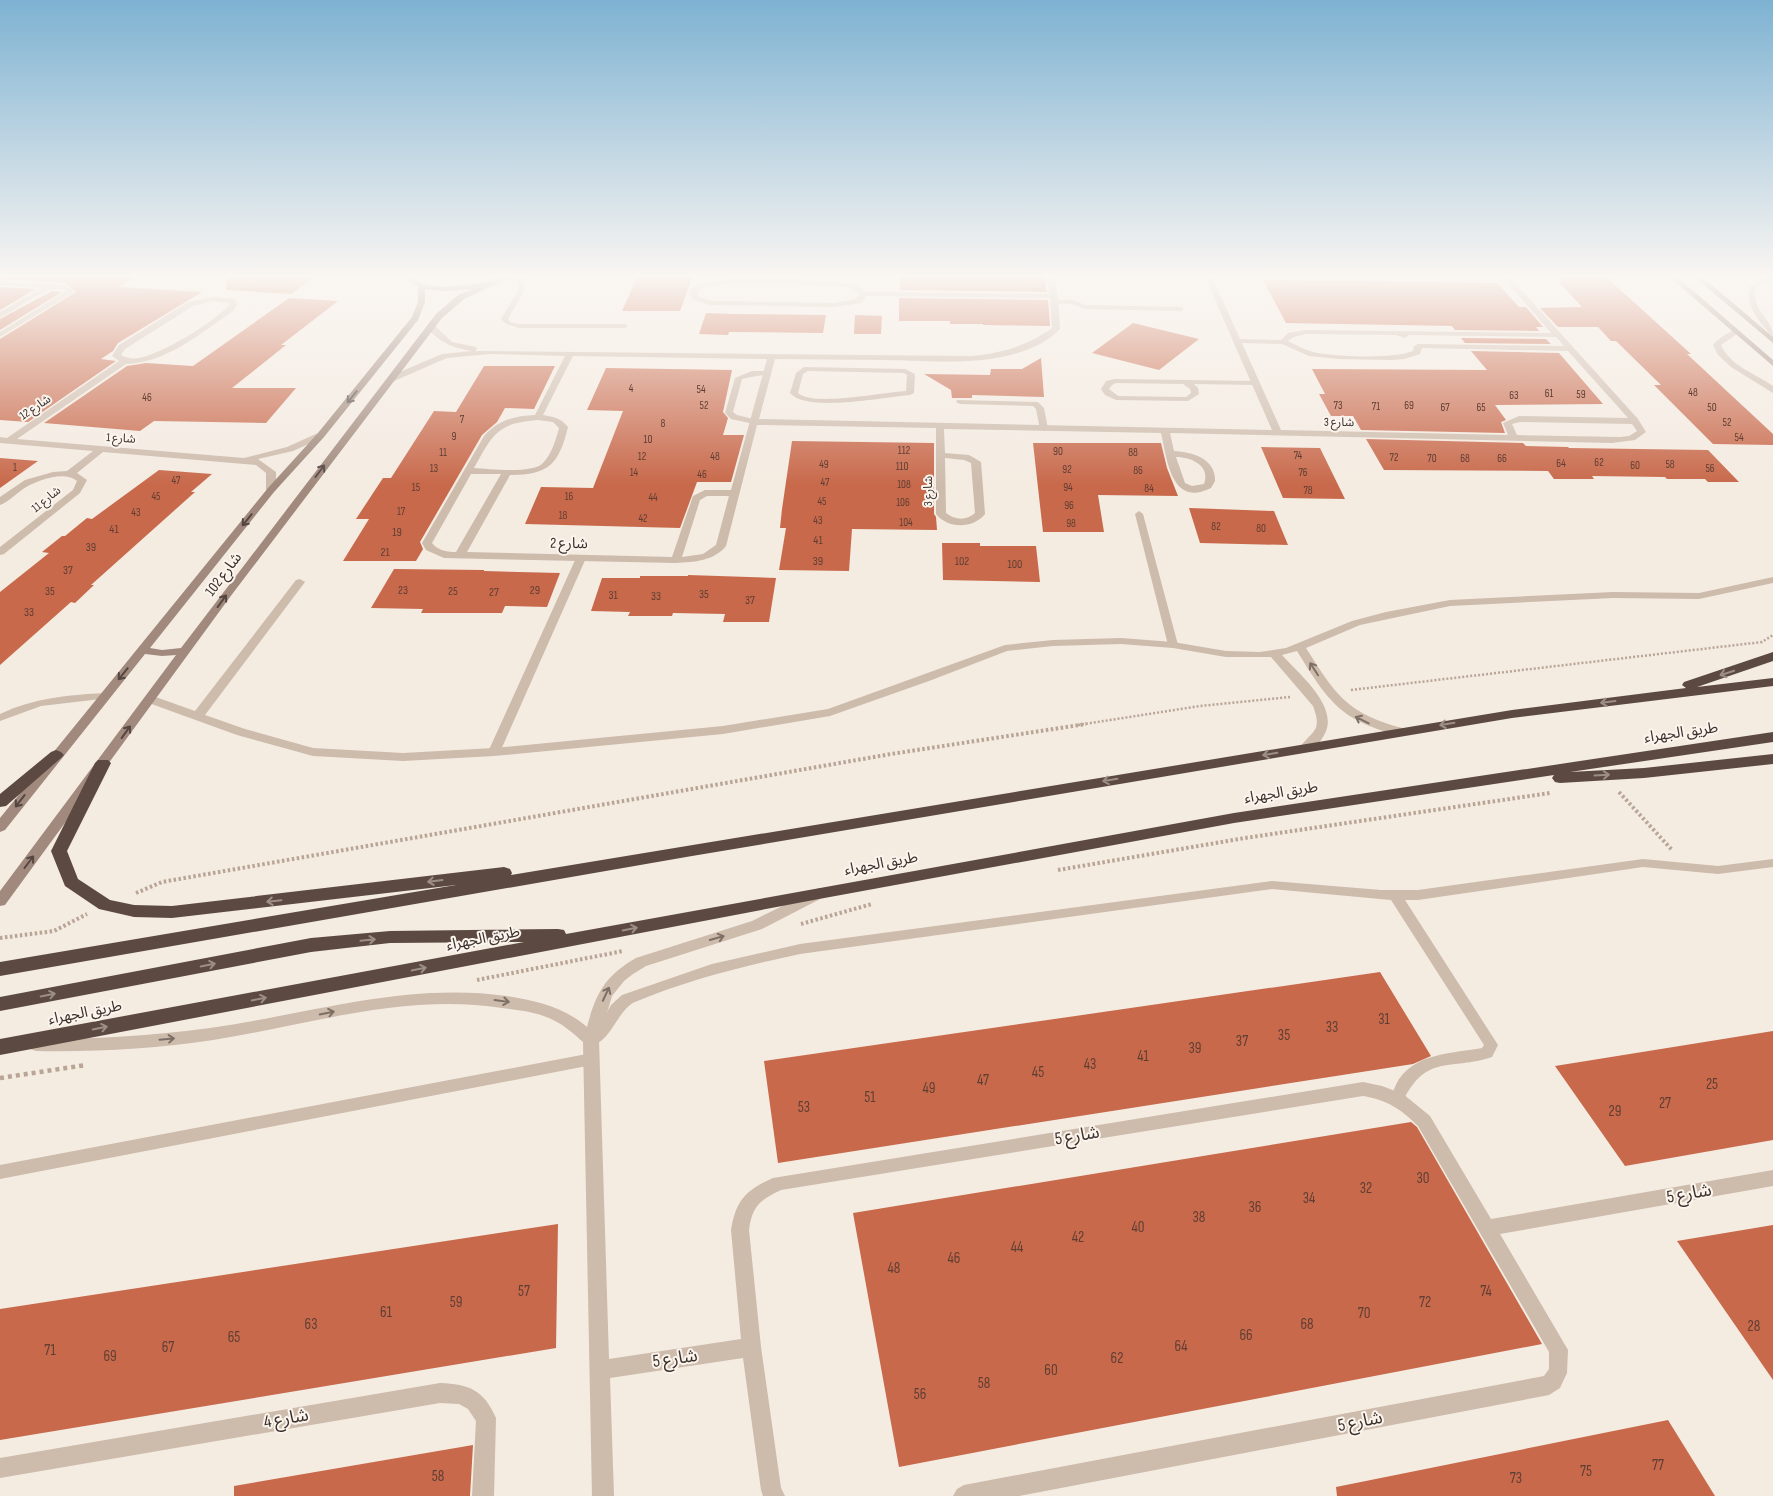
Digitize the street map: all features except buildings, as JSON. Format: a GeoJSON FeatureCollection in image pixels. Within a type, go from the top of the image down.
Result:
{"type":"FeatureCollection","features":[{"type":"Feature","properties":{"kind":"highway"},"geometry":{"type":"LineString","coordinates":[[1657,696],[1773,656]]}},
{"type":"Feature","properties":{"kind":"highway"},"geometry":{"type":"LineString","coordinates":[[0,969],[692,850],[1512,714],[1773,682]]}},
{"type":"Feature","properties":{"kind":"highway","name":"طريق الجهراء"},"geometry":{"type":"LineString","coordinates":[[7,1046],[819,893],[1234,818],[1773,737]]}},
{"type":"Feature","properties":{"kind":"highway"},"geometry":{"type":"LineString","coordinates":[[0,802],[56,755]]}},
{"type":"Feature","properties":{"kind":"highway"},"geometry":{"type":"LineString","coordinates":[[1466,783],[1644,773],[1773,759]]}},
{"type":"Feature","properties":{"kind":"highway"},"geometry":{"type":"LineString","coordinates":[[103,764],[59,851],[71,882],[105,906],[134,911],[172,912],[692,850]]}},
{"type":"Feature","properties":{"kind":"highway"},"geometry":{"type":"LineString","coordinates":[[0,1004],[311,945],[390,937],[600,935]]}},
{"type":"Feature","properties":{"kind":"street","name":"شارع 12"},"geometry":{"type":"LineString","coordinates":[[125,345],[116,356],[119,359],[149,358],[177,345]]}},
{"type":"Feature","properties":{"kind":"street","name":"شارع 102"},"geometry":{"type":"LineString","coordinates":[[0,827],[271,490],[320,435],[393,345]]}},
{"type":"Feature","properties":{"kind":"street","name":"شارع 102"},"geometry":{"type":"LineString","coordinates":[[0,901],[185,651],[417,345]]}},
{"type":"Feature","properties":{"kind":"street"},"geometry":{"type":"LineString","coordinates":[[453,345],[490,352]]}},
{"type":"Feature","properties":{"kind":"street"},"geometry":{"type":"LineString","coordinates":[[391,379],[445,356],[490,352],[956,360],[992,357],[1033,345]]}},
{"type":"Feature","properties":{"kind":"street"},"geometry":{"type":"LineString","coordinates":[[1238,345],[1278,433]]}},
{"type":"Feature","properties":{"kind":"street"},"geometry":{"type":"LineString","coordinates":[[1291,345],[1312,354],[1339,357],[1404,357],[1417,352],[1418,346],[1570,349]]}},
{"type":"Feature","properties":{"kind":"street"},"geometry":{"type":"LineString","coordinates":[[1566,345],[1635,421]]}},
{"type":"Feature","properties":{"kind":"street"},"geometry":{"type":"LineString","coordinates":[[1717,345],[1719,351],[1735,366],[1773,390]]}},
{"type":"Feature","properties":{"kind":"street"},"geometry":{"type":"LineString","coordinates":[[1751,345],[1773,364]]}},
{"type":"Feature","properties":{"kind":"street"},"geometry":{"type":"LineString","coordinates":[[538,417],[570,353]]}},
{"type":"Feature","properties":{"kind":"street","name":"شارع 2"},"geometry":{"type":"LineString","coordinates":[[468,471],[507,472],[540,469],[547,465],[560,442],[564,431],[562,423],[538,417],[511,420],[497,426],[489,434],[427,543],[430,548],[444,555],[676,560],[699,557],[717,551],[721,546],[771,357]]}},
{"type":"Feature","properties":{"kind":"street","name":"شارع 12"},"geometry":{"type":"LineString","coordinates":[[4,441],[126,360]]}},
{"type":"Feature","properties":{"kind":"street"},"geometry":{"type":"LineString","coordinates":[[1514,438],[1508,429],[1507,423],[1519,419],[1635,421]]}},
{"type":"Feature","properties":{"kind":"street","name":"شارع 3"},"geometry":{"type":"LineString","coordinates":[[754,422],[1612,440],[1628,439],[1642,432],[1635,421]]}},
{"type":"Feature","properties":{"kind":"street","name":"شارع 3"},"geometry":{"type":"LineString","coordinates":[[940,427],[941,514],[952,521],[964,522],[974,519],[980,514],[976,462],[966,457],[941,455]]}},
{"type":"Feature","properties":{"kind":"street"},"geometry":{"type":"LineString","coordinates":[[1165,431],[1179,483],[1182,486],[1196,489],[1206,487],[1209,484],[1211,479],[1209,473],[1201,461],[1190,456],[1172,454]]}},
{"type":"Feature","properties":{"kind":"street","name":"شارع 1"},"geometry":{"type":"LineString","coordinates":[[240,460],[290,449],[320,435]]}},
{"type":"Feature","properties":{"kind":"street","name":"شارع 1"},"geometry":{"type":"LineString","coordinates":[[4,441],[258,462],[271,472],[271,490]]}},
{"type":"Feature","properties":{"kind":"street","name":"شارع 11"},"geometry":{"type":"LineString","coordinates":[[70,474],[101,450]]}},
{"type":"Feature","properties":{"kind":"street"},"geometry":{"type":"LineString","coordinates":[[460,555],[507,472]]}},
{"type":"Feature","properties":{"kind":"street","name":"شارع 11"},"geometry":{"type":"LineString","coordinates":[[0,502],[21,486],[45,476],[70,474],[79,476],[82,480],[77,491],[5,544],[0,552]]}},
{"type":"Feature","properties":{"kind":"street"},"geometry":{"type":"LineString","coordinates":[[676,560],[696,498],[704,493],[734,493]]}},
{"type":"Feature","properties":{"kind":"street"},"geometry":{"type":"LineString","coordinates":[[150,699],[241,732],[313,752],[403,757],[494,752],[723,730],[830,712],[925,680],[1005,648],[1053,643],[1111,641],[1173,646],[1243,656],[1275,654],[1356,623],[1417,608],[1450,603],[1613,595],[1699,596],[1773,580]]}},
{"type":"Feature","properties":{"kind":"street"},"geometry":{"type":"LineString","coordinates":[[198,716],[300,582]]}},
{"type":"Feature","properties":{"kind":"street"},"geometry":{"type":"LineString","coordinates":[[1299,646],[1329,692],[1343,708],[1359,719],[1402,732]]}},
{"type":"Feature","properties":{"kind":"street"},"geometry":{"type":"LineString","coordinates":[[142,650],[162,653],[185,651]]}},
{"type":"Feature","properties":{"kind":"street"},"geometry":{"type":"LineString","coordinates":[[1275,654],[1319,705],[1324,721],[1319,736],[1305,748]]}},
{"type":"Feature","properties":{"kind":"street"},"geometry":{"type":"LineString","coordinates":[[602,1496],[591,1040],[606,990],[615,978],[626,969],[671,952],[757,925],[819,893]]}},
{"type":"Feature","properties":{"kind":"street"},"geometry":{"type":"LineString","coordinates":[[7,1046],[123,1043],[180,1038],[236,1030],[377,1003],[416,998],[453,997],[481,998],[540,1008],[567,1020],[591,1040]]}},
{"type":"Feature","properties":{"kind":"street","name":"شارع 5"},"geometry":{"type":"LineString","coordinates":[[774,1496],[771,1490],[752,1347],[740,1230],[742,1214],[750,1201],[762,1191],[779,1183],[1364,1089],[1384,1092],[1398,1097],[1410,1106],[1424,1121],[1558,1350],[1560,1366],[1556,1379],[1549,1385],[964,1496]]}},
{"type":"Feature","properties":{"kind":"street","name":"شارع 5"},"geometry":{"type":"LineString","coordinates":[[1487,1228],[1773,1178]]}},
{"type":"Feature","properties":{"kind":"street","name":"شارع 5"},"geometry":{"type":"LineString","coordinates":[[600,1370],[752,1347]]}},
{"type":"Feature","properties":{"kind":"street","name":"شارع 4"},"geometry":{"type":"LineString","coordinates":[[0,1468],[412,1397],[440,1393],[462,1394],[474,1402],[486,1418],[483,1496]]}},
{"type":"Feature","properties":{"kind":"lane"},"geometry":{"type":"LineString","coordinates":[[863,370],[864,358]]}},
{"type":"Feature","properties":{"kind":"lane"},"geometry":{"type":"LineString","coordinates":[[804,370],[863,370],[909,372],[911,374],[910,393],[881,395],[863,400],[817,400],[803,399],[794,393],[800,373],[804,370]]}},
{"type":"Feature","properties":{"kind":"lane"},"geometry":{"type":"LineString","coordinates":[[754,422],[734,417],[729,413],[739,378],[752,373],[767,373]]}},
{"type":"Feature","properties":{"kind":"lane"},"geometry":{"type":"LineString","coordinates":[[1185,382],[1194,388],[1195,394],[1188,399],[1116,398],[1108,393],[1106,388],[1109,383],[1115,381],[1185,382],[1255,383]]}},
{"type":"Feature","properties":{"kind":"lane"},"geometry":{"type":"LineString","coordinates":[[960,402],[1035,404],[1040,408],[1044,429]]}},
{"type":"Feature","properties":{"kind":"lane"},"geometry":{"type":"LineString","coordinates":[[1139,514],[1173,646]]}},
{"type":"Feature","properties":{"kind":"lane"},"geometry":{"type":"LineString","coordinates":[[494,752],[581,558]]}},
{"type":"Feature","properties":{"kind":"lane"},"geometry":{"type":"LineString","coordinates":[[0,718],[19,708],[38,702],[62,698],[105,696]]}},
{"type":"Feature","properties":{"kind":"lane"},"geometry":{"type":"LineString","coordinates":[[591,1040],[604,1029],[621,1004],[635,995],[712,969],[800,949],[1272,885],[1306,886],[1396,897],[1418,896],[1643,863],[1718,870],[1773,863]]}},
{"type":"Feature","properties":{"kind":"lane"},"geometry":{"type":"LineString","coordinates":[[1396,897],[1491,1045],[1487,1053],[1433,1062],[1420,1067],[1402,1085],[1398,1097]]}},
{"type":"Feature","properties":{"kind":"lane"},"geometry":{"type":"LineString","coordinates":[[0,1172],[592,1059]]}},
{"type":"Feature","properties":{"kind":"path"},"geometry":{"type":"LineString","coordinates":[[1329,692],[1762,642],[1773,635]]}},
{"type":"Feature","properties":{"kind":"path"},"geometry":{"type":"LineString","coordinates":[[0,938],[54,931],[105,906],[162,882],[881,755],[1200,706],[1310,694]]}},
{"type":"Feature","properties":{"kind":"path"},"geometry":{"type":"LineString","coordinates":[[1614,786],[1686,866]]}},
{"type":"Feature","properties":{"kind":"path"},"geometry":{"type":"LineString","coordinates":[[1051,871],[1245,838],[1555,792]]}},
{"type":"Feature","properties":{"kind":"path"},"geometry":{"type":"LineString","coordinates":[[798,925],[874,903]]}},
{"type":"Feature","properties":{"kind":"path"},"geometry":{"type":"LineString","coordinates":[[453,997],[460,984],[629,950]]}},
{"type":"Feature","properties":{"kind":"path"},"geometry":{"type":"LineString","coordinates":[[0,1078],[96,1063]]}}]}
